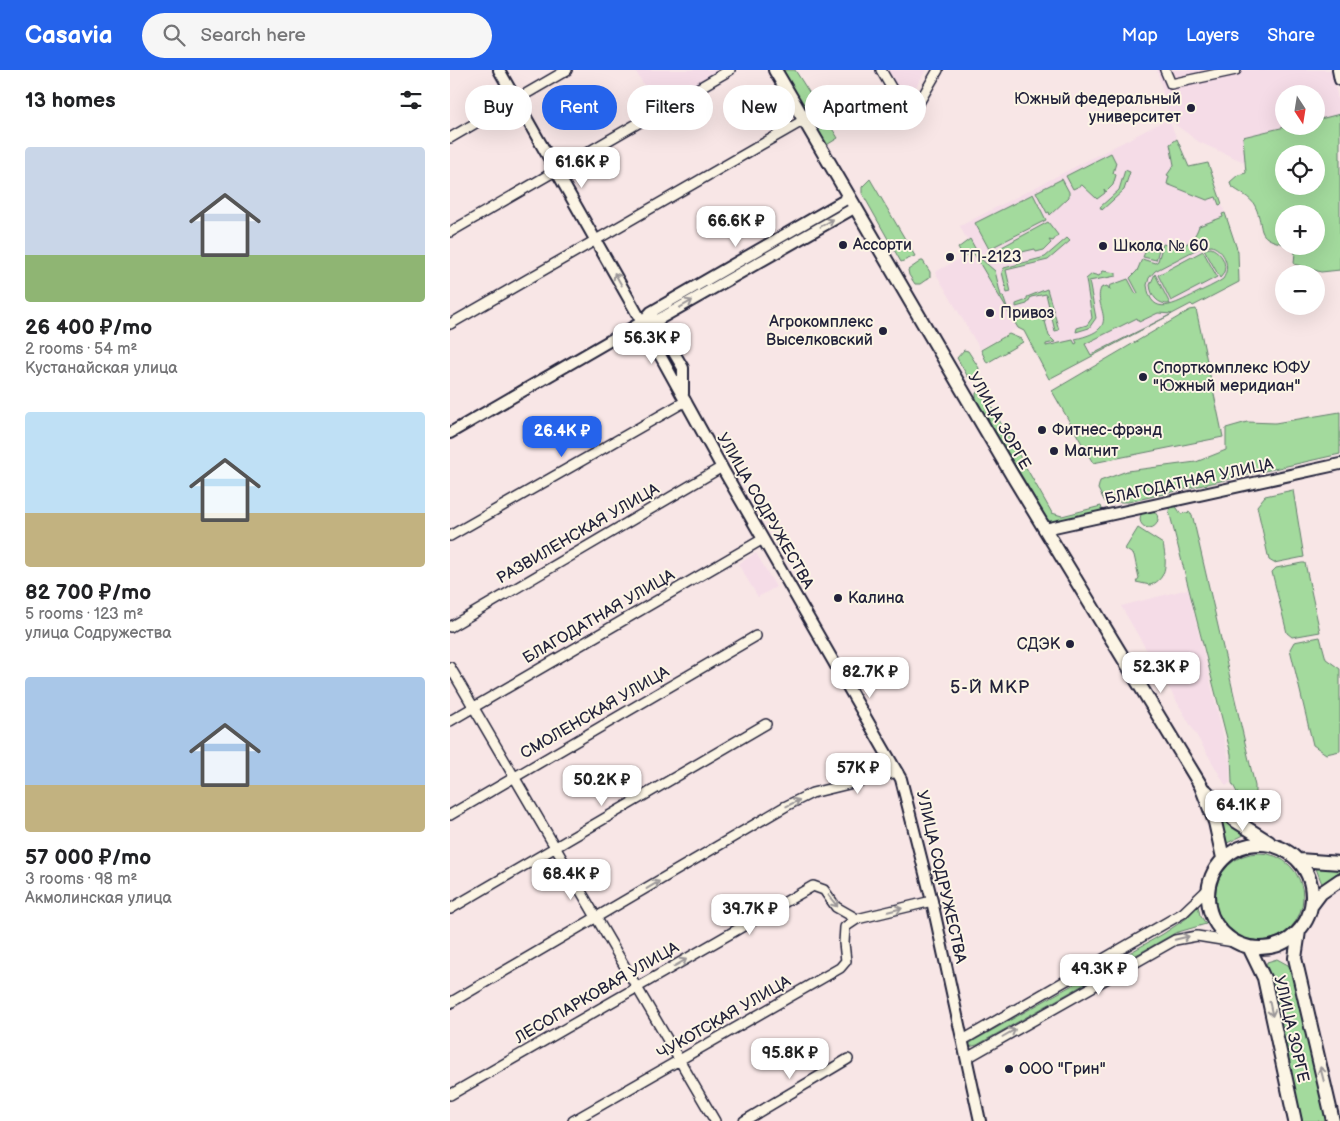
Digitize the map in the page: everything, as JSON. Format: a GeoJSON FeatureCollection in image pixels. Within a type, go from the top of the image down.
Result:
{"type":"FeatureCollection","features":[{"type":"Feature","properties":{"kind":"main road","name":"УЛИЦА ЗОРГЕ"},"geometry":{"type":"LineString","coordinates":[[775,70],[1045,529],[1201,786],[1215,822],[1223,858]]}},
{"type":"Feature","properties":{"kind":"main road","name":"УЛИЦА ЗОРГЕ"},"geometry":{"type":"LineString","coordinates":[[1201,786],[1234,820],[1274,845]]}},
{"type":"Feature","properties":{"kind":"main road"},"geometry":{"type":"LineString","coordinates":[[1312,905],[1312,889],[1308,874],[1299,860],[1287,851],[1274,845],[1256,843],[1238,848],[1223,858],[1212,873],[1207,890],[1208,905],[1213,920],[1222,932],[1234,942],[1249,947],[1276,946],[1298,932],[1307,919],[1312,905],[1321,893],[1340,880]]}},
{"type":"Feature","properties":{"kind":"main road"},"geometry":{"type":"LineString","coordinates":[[1299,860],[1340,863]]}},
{"type":"Feature","properties":{"kind":"main road","name":"УЛИЦА ЗОРГЕ"},"geometry":{"type":"LineString","coordinates":[[1298,932],[1295,958],[1333,1121]]}},
{"type":"Feature","properties":{"kind":"main road","name":"УЛИЦА ЗОРГЕ"},"geometry":{"type":"LineString","coordinates":[[1249,947],[1264,978],[1295,1121]]}},
{"type":"Feature","properties":{"kind":"street","name":"УЛИЦА СОДРУЖЕСТВА"},"geometry":{"type":"LineString","coordinates":[[499,70],[508,85]]}},
{"type":"Feature","properties":{"kind":"street"},"geometry":{"type":"LineString","coordinates":[[532,90],[567,70]]}},
{"type":"Feature","properties":{"kind":"street"},"geometry":{"type":"LineString","coordinates":[[450,232],[730,70]]}},
{"type":"Feature","properties":{"kind":"street"},"geometry":{"type":"LineString","coordinates":[[881,70],[900,102],[908,108],[920,101],[938,70]]}},
{"type":"Feature","properties":{"kind":"street"},"geometry":{"type":"LineString","coordinates":[[1165,70],[1171,84],[1236,70]]}},
{"type":"Feature","properties":{"kind":"street"},"geometry":{"type":"LineString","coordinates":[[1338,70],[1340,79]]}},
{"type":"Feature","properties":{"kind":"street"},"geometry":{"type":"LineString","coordinates":[[450,324],[804,120]]}},
{"type":"Feature","properties":{"kind":"street","name":"УЛИЦА СОДРУЖЕСТВА"},"geometry":{"type":"LineString","coordinates":[[532,126],[722,467],[898,772],[906,792],[932,901],[980,1121]]}},
{"type":"Feature","properties":{"kind":"street"},"geometry":{"type":"LineString","coordinates":[[450,138],[465,129]]}},
{"type":"Feature","properties":{"kind":"street"},"geometry":{"type":"LineString","coordinates":[[450,433],[853,202]]}},
{"type":"Feature","properties":{"kind":"street"},"geometry":{"type":"LineString","coordinates":[[634,308],[653,316]]}},
{"type":"Feature","properties":{"kind":"street","name":"УЛИЦА СОДРУЖЕСТВА"},"geometry":{"type":"LineString","coordinates":[[653,316],[683,368],[684,398]]}},
{"type":"Feature","properties":{"kind":"street"},"geometry":{"type":"LineString","coordinates":[[450,536],[684,398]]}},
{"type":"Feature","properties":{"kind":"street","name":"БЛАГОДАТНАЯ УЛИЦА"},"geometry":{"type":"LineString","coordinates":[[1045,529],[1340,464]]}},
{"type":"Feature","properties":{"kind":"street","name":"РАЗВИЛЕНСКАЯ УЛИЦА"},"geometry":{"type":"LineString","coordinates":[[450,627],[722,467]]}},
{"type":"Feature","properties":{"kind":"street","name":"БЛАГОДАТНАЯ УЛИЦА"},"geometry":{"type":"LineString","coordinates":[[450,721],[763,539]]}},
{"type":"Feature","properties":{"kind":"street","name":"СМОЛЕНСКАЯ УЛИЦА"},"geometry":{"type":"LineString","coordinates":[[450,815],[756,636]]}},
{"type":"Feature","properties":{"kind":"street"},"geometry":{"type":"LineString","coordinates":[[450,667],[554,849],[715,1121]]}},
{"type":"Feature","properties":{"kind":"street"},"geometry":{"type":"LineString","coordinates":[[450,909],[766,724]]}},
{"type":"Feature","properties":{"kind":"street"},"geometry":{"type":"LineString","coordinates":[[450,1003],[786,806],[812,793],[898,772]]}},
{"type":"Feature","properties":{"kind":"street","name":"ЛЕСОПАРКОВАЯ УЛИЦА"},"geometry":{"type":"LineString","coordinates":[[450,1095],[813,886],[824,890],[836,907],[857,920]]}},
{"type":"Feature","properties":{"kind":"street"},"geometry":{"type":"LineString","coordinates":[[963,1040],[1183,913],[1207,890]]}},
{"type":"Feature","properties":{"kind":"street"},"geometry":{"type":"LineString","coordinates":[[857,920],[932,901]]}},
{"type":"Feature","properties":{"kind":"street","name":"ЧУКОТСКАЯ УЛИЦА"},"geometry":{"type":"LineString","coordinates":[[573,1121],[840,968],[846,961],[845,927],[857,920]]}},
{"type":"Feature","properties":{"kind":"street"},"geometry":{"type":"LineString","coordinates":[[967,1058],[1175,940],[1197,936],[1234,942]]}},
{"type":"Feature","properties":{"kind":"street"},"geometry":{"type":"LineString","coordinates":[[744,1121],[848,1060]]}},
{"type":"Feature","properties":{"kind":"shaded area"},"geometry":{"type":"Polygon","coordinates":[[[635,70],[723,70],[697,85],[644,85],[635,70]]]}},
{"type":"Feature","properties":{"kind":"shaded area"},"geometry":{"type":"Polygon","coordinates":[[[883,70],[926,70],[917,85],[892,85],[883,70]]]}},
{"type":"Feature","properties":{"kind":"shaded area","name":"Школа № 60"},"geometry":{"type":"Polygon","coordinates":[[[1157,70],[1331,70],[1340,107],[1340,167],[1325,159],[1325,145],[1275,145],[1275,158],[1255,167],[1199,142],[1169,120],[1189,167],[1208,163],[1238,252],[1239,282],[1193,306],[1191,304],[1049,379],[1024,331],[1018,328],[980,349],[935,272],[973,252],[960,226],[1170,118],[1157,70]]]}},
{"type":"Feature","properties":{"kind":"shaded area"},"geometry":{"type":"Polygon","coordinates":[[[756,553],[776,587],[758,597],[738,564],[756,553]]]}},
{"type":"Feature","properties":{"kind":"shaded area"},"geometry":{"type":"Polygon","coordinates":[[[1188,589],[1230,763],[1230,783],[1226,786],[1121,606],[1188,589]]]}},
{"type":"Feature","properties":{"kind":"green space"},"geometry":{"type":"Polygon","coordinates":[[[780,70],[795,70],[805,86],[805,112],[795,95],[795,85],[789,85],[780,70]]]}},
{"type":"Feature","properties":{"kind":"green space"},"geometry":{"type":"Polygon","coordinates":[[[1340,114],[1340,270],[1325,272],[1325,265],[1294,264],[1295,255],[1325,255],[1325,205],[1275,205],[1275,241],[1264,235],[1255,206],[1247,197],[1231,186],[1230,182],[1238,175],[1246,173],[1243,137],[1275,129],[1275,135],[1325,135],[1325,118],[1340,114]]]}},
{"type":"Feature","properties":{"kind":"green space"},"geometry":{"type":"Polygon","coordinates":[[[816,130],[833,130],[838,138],[825,146],[816,130]]]}},
{"type":"Feature","properties":{"kind":"green space"},"geometry":{"type":"Polygon","coordinates":[[[1177,139],[1189,167],[1208,163],[1222,204],[1219,205],[1216,197],[1207,200],[1167,184],[1169,176],[1167,175],[1174,165],[1170,144],[1177,139]]]}},
{"type":"Feature","properties":{"kind":"green space"},"geometry":{"type":"Polygon","coordinates":[[[1111,153],[1116,163],[1113,173],[1116,175],[1113,185],[1106,192],[1104,189],[1105,193],[1097,199],[1082,185],[1073,189],[1066,176],[1111,153]]]}},
{"type":"Feature","properties":{"kind":"green space"},"geometry":{"type":"Polygon","coordinates":[[[1125,170],[1130,172],[1124,190],[1102,210],[1100,207],[1119,190],[1125,170]]]}},
{"type":"Feature","properties":{"kind":"green space"},"geometry":{"type":"Polygon","coordinates":[[[870,179],[915,256],[901,262],[862,193],[862,187],[870,179]]]}},
{"type":"Feature","properties":{"kind":"green space"},"geometry":{"type":"Polygon","coordinates":[[[1062,179],[1069,192],[1069,197],[1050,215],[1049,212],[1047,213],[1036,192],[1062,179]]]}},
{"type":"Feature","properties":{"kind":"green space"},"geometry":{"type":"Polygon","coordinates":[[[1033,194],[1046,220],[989,249],[975,223],[1033,194]]]}},
{"type":"Feature","properties":{"kind":"green space"},"geometry":{"type":"Polygon","coordinates":[[[836,210],[836,214],[666,308],[836,210]]]}},
{"type":"Feature","properties":{"kind":"green space"},"geometry":{"type":"Polygon","coordinates":[[[1225,213],[1238,252],[1239,282],[1193,306],[1191,304],[1049,379],[1024,331],[1018,328],[973,252],[963,257],[958,248],[970,239],[981,259],[995,271],[1001,296],[1003,296],[1007,308],[1016,314],[1042,310],[1045,319],[1043,321],[1045,321],[1049,336],[1055,342],[1046,344],[1046,346],[1073,340],[1075,344],[1077,343],[1075,339],[1099,329],[1103,323],[1099,295],[1101,288],[1107,286],[1110,290],[1109,286],[1128,279],[1136,294],[1138,293],[1130,278],[1137,271],[1142,259],[1155,263],[1158,261],[1163,244],[1181,246],[1186,244],[1194,237],[1199,226],[1223,217],[1222,214],[1225,213]],[[1212,246],[1201,247],[1155,271],[1149,278],[1147,285],[1149,296],[1154,302],[1165,306],[1173,304],[1223,279],[1226,269],[1225,260],[1217,248],[1212,246]],[[1158,313],[1139,322],[1137,318],[1085,344],[1091,355],[1172,314],[1158,313]]]}},
{"type":"Feature","properties":{"kind":"green space"},"geometry":{"type":"Polygon","coordinates":[[[1048,222],[1058,235],[1053,241],[1049,240],[1051,243],[1044,250],[1036,252],[1035,249],[1004,256],[1000,248],[1048,222]]]}},
{"type":"Feature","properties":{"kind":"green space"},"geometry":{"type":"Polygon","coordinates":[[[1067,238],[1070,241],[1048,260],[1006,270],[1011,292],[1007,293],[1002,272],[1004,268],[1045,257],[1067,238]]]}},
{"type":"Feature","properties":{"kind":"green space"},"geometry":{"type":"Polygon","coordinates":[[[1153,244],[1160,246],[1156,260],[1143,257],[1147,247],[1153,244]]]}},
{"type":"Feature","properties":{"kind":"green space"},"geometry":{"type":"Polygon","coordinates":[[[1211,248],[1219,253],[1224,261],[1224,270],[1220,278],[1204,249],[1211,248]]]}},
{"type":"Feature","properties":{"kind":"green space"},"geometry":{"type":"Polygon","coordinates":[[[1203,251],[1217,277],[1171,301],[1158,275],[1203,251]]]}},
{"type":"Feature","properties":{"kind":"green space"},"geometry":{"type":"Polygon","coordinates":[[[923,261],[930,272],[930,277],[920,284],[915,284],[908,270],[923,261]]]}},
{"type":"Feature","properties":{"kind":"green space"},"geometry":{"type":"Polygon","coordinates":[[[1103,271],[1116,273],[1116,276],[1089,281],[1096,318],[1089,328],[1076,332],[1077,328],[1087,325],[1092,318],[1086,279],[1092,274],[1099,276],[1103,271]]]}},
{"type":"Feature","properties":{"kind":"green space"},"geometry":{"type":"Polygon","coordinates":[[[1155,274],[1170,304],[1162,303],[1152,293],[1150,285],[1155,274]]]}},
{"type":"Feature","properties":{"kind":"green space"},"geometry":{"type":"Polygon","coordinates":[[[1047,289],[1059,330],[1055,331],[1046,294],[1031,297],[1027,304],[1016,307],[1016,304],[1027,300],[1027,297],[1047,289]]]}},
{"type":"Feature","properties":{"kind":"green space","name":"Спорткомплекс ЮФУ \"Южный меридиан\""},"geometry":{"type":"Polygon","coordinates":[[[1196,309],[1223,437],[1093,463],[1052,391],[1190,310],[1196,309]]]}},
{"type":"Feature","properties":{"kind":"green space"},"geometry":{"type":"Polygon","coordinates":[[[654,326],[678,364],[679,375],[675,375],[654,336],[654,326]]]}},
{"type":"Feature","properties":{"kind":"green space"},"geometry":{"type":"Polygon","coordinates":[[[1009,334],[1021,339],[1023,342],[987,363],[981,350],[1009,334]]]}},
{"type":"Feature","properties":{"kind":"green space"},"geometry":{"type":"Polygon","coordinates":[[[964,350],[968,351],[979,368],[977,378],[968,377],[957,358],[964,350]]]}},
{"type":"Feature","properties":{"kind":"green space"},"geometry":{"type":"Polygon","coordinates":[[[982,390],[1052,513],[1062,516],[1101,506],[1103,512],[1055,523],[1048,520],[976,399],[976,393],[982,390]]]}},
{"type":"Feature","properties":{"kind":"green space"},"geometry":{"type":"Polygon","coordinates":[[[1340,412],[1340,454],[1128,502],[1105,502],[1098,489],[1100,481],[1127,471],[1196,462],[1226,450],[1226,428],[1247,422],[1275,423],[1340,412]]]}},
{"type":"Feature","properties":{"kind":"green space"},"geometry":{"type":"Polygon","coordinates":[[[1293,490],[1304,557],[1274,563],[1269,560],[1257,506],[1265,496],[1293,490]]]}},
{"type":"Feature","properties":{"kind":"green space"},"geometry":{"type":"Polygon","coordinates":[[[1175,505],[1181,514],[1190,512],[1193,518],[1255,786],[1255,793],[1250,801],[1241,800],[1232,783],[1231,754],[1169,511],[1170,507],[1175,505]]]}},
{"type":"Feature","properties":{"kind":"green space"},"geometry":{"type":"Polygon","coordinates":[[[1149,510],[1155,513],[1158,519],[1155,525],[1149,528],[1143,525],[1140,519],[1143,513],[1149,510]]]}},
{"type":"Feature","properties":{"kind":"green space"},"geometry":{"type":"Polygon","coordinates":[[[1138,528],[1163,544],[1165,568],[1160,578],[1150,585],[1136,582],[1139,578],[1134,555],[1125,549],[1138,528]]]}},
{"type":"Feature","properties":{"kind":"green space"},"geometry":{"type":"Polygon","coordinates":[[[1305,563],[1320,632],[1292,637],[1287,633],[1272,572],[1276,568],[1305,563]]]}},
{"type":"Feature","properties":{"kind":"green space"},"geometry":{"type":"Polygon","coordinates":[[[1320,637],[1326,659],[1340,669],[1340,751],[1326,754],[1313,745],[1290,649],[1294,642],[1320,637]]]}},
{"type":"Feature","properties":{"kind":"green space"},"geometry":{"type":"Polygon","coordinates":[[[1216,812],[1233,826],[1246,834],[1221,846],[1216,812]]]}},
{"type":"Feature","properties":{"kind":"green space"},"geometry":{"type":"Polygon","coordinates":[[[1259,853],[1276,856],[1290,866],[1300,880],[1303,897],[1300,914],[1290,928],[1276,938],[1259,941],[1242,938],[1228,928],[1218,914],[1215,897],[1218,880],[1228,866],[1242,856],[1259,853]]]}},
{"type":"Feature","properties":{"kind":"green space"},"geometry":{"type":"Polygon","coordinates":[[[1315,866],[1340,867],[1340,871],[1322,884],[1315,866]]]}},
{"type":"Feature","properties":{"kind":"green space"},"geometry":{"type":"Polygon","coordinates":[[[1198,906],[1200,915],[1206,924],[1175,933],[977,1045],[969,1047],[969,1044],[975,1040],[1163,934],[1187,918],[1198,906]]]}},
{"type":"Feature","properties":{"kind":"green space"},"geometry":{"type":"Polygon","coordinates":[[[1277,959],[1288,965],[1292,970],[1328,1121],[1299,1121],[1266,970],[1267,962],[1277,959]]]}},
{"type":"Feature","properties":{"kind":"place","name":"Южный федеральный университет"},"geometry":{"type":"Point","coordinates":[1191,108]}},
{"type":"Feature","properties":{"kind":"place","name":"Ассорти"},"geometry":{"type":"Point","coordinates":[843,245]}},
{"type":"Feature","properties":{"kind":"place","name":"Школа № 60"},"geometry":{"type":"Point","coordinates":[1103,246]}},
{"type":"Feature","properties":{"kind":"place","name":"ТП-2123"},"geometry":{"type":"Point","coordinates":[950,257]}},
{"type":"Feature","properties":{"kind":"place","name":"Привоз"},"geometry":{"type":"Point","coordinates":[990,313]}},
{"type":"Feature","properties":{"kind":"place","name":"Агрокомплекс Выселковский"},"geometry":{"type":"Point","coordinates":[883,331]}},
{"type":"Feature","properties":{"kind":"place","name":"Спорткомплекс ЮФУ \"Южный меридиан\""},"geometry":{"type":"Point","coordinates":[1143,377]}},
{"type":"Feature","properties":{"kind":"place","name":"Фитнес-фрэнд"},"geometry":{"type":"Point","coordinates":[1042,430]}},
{"type":"Feature","properties":{"kind":"place","name":"Магнит"},"geometry":{"type":"Point","coordinates":[1054,451]}},
{"type":"Feature","properties":{"kind":"place","name":"Калина"},"geometry":{"type":"Point","coordinates":[838,598]}},
{"type":"Feature","properties":{"kind":"place","name":"СДЭК"},"geometry":{"type":"Point","coordinates":[1070,644]}},
{"type":"Feature","properties":{"kind":"place","name":"ООО \"Грин\""},"geometry":{"type":"Point","coordinates":[1009,1069]}},
{"type":"Feature","properties":{"kind":"district","name":"5-Й МКР"},"geometry":{"type":"Point","coordinates":[990,687]}}]}
